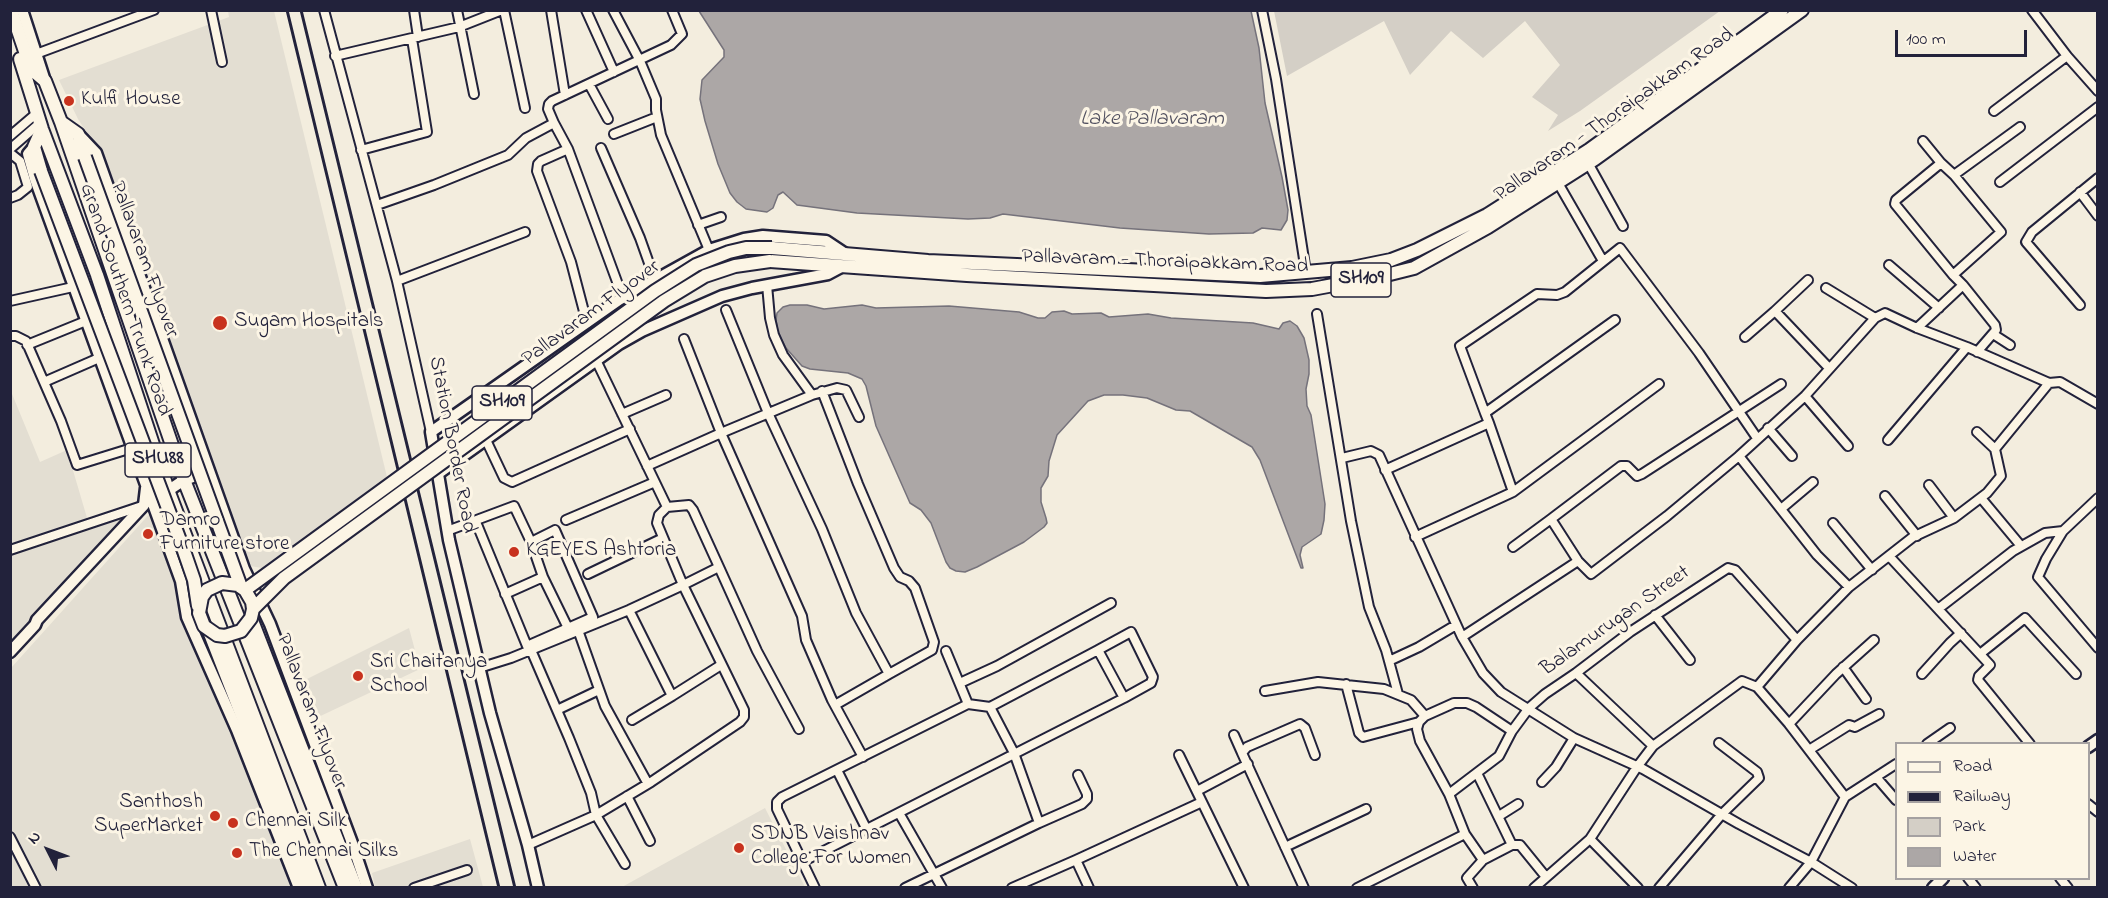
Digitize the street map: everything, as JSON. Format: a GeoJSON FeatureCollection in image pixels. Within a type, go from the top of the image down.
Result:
{"type":"FeatureCollection","features":[{"type":"Feature","properties":{"kind":"main road","name":"SHU88"},"geometry":{"type":"LineString","coordinates":[[12,10],[31,69],[45,81]]}},
{"type":"Feature","properties":{"kind":"main road","name":"Pallavaram - Thoraipakkam Road"},"geometry":{"type":"LineString","coordinates":[[844,260],[868,257],[1260,276],[1352,268],[1390,260],[1417,250],[1486,215],[1589,150],[1782,10]]}},
{"type":"Feature","properties":{"kind":"main road","name":"Pallavaram - Thoraipakkam Road"},"geometry":{"type":"LineString","coordinates":[[844,260],[1135,285],[1266,291],[1312,289],[1414,268],[1488,227],[1558,183],[1802,10]]}},
{"type":"Feature","properties":{"kind":"main road","name":"Grand Southern Trunk Road"},"geometry":{"type":"LineString","coordinates":[[10,27],[40,121],[97,275],[168,490],[320,888]]}},
{"type":"Feature","properties":{"kind":"main road","name":"Grand Southern Trunk Road"},"geometry":{"type":"LineString","coordinates":[[45,81],[184,480],[345,888]]}},
{"type":"Feature","properties":{"kind":"main road"},"geometry":{"type":"LineString","coordinates":[[40,121],[34,147],[41,171],[184,551],[194,580],[199,613],[204,626],[210,631],[309,888]]}},
{"type":"Feature","properties":{"kind":"main road"},"geometry":{"type":"LineString","coordinates":[[61,122],[78,134]]}},
{"type":"Feature","properties":{"kind":"main road","name":"Pallavaram Flyover"},"geometry":{"type":"LineString","coordinates":[[78,134],[243,589],[252,602],[354,882]]}},
{"type":"Feature","properties":{"kind":"main road","name":"Pallavaram Flyover"},"geometry":{"type":"LineString","coordinates":[[243,589],[655,291],[696,265],[746,248],[771,255],[844,260]]}},
{"type":"Feature","properties":{"kind":"main road","name":"Pallavaram Flyover"},"geometry":{"type":"LineString","coordinates":[[210,631],[217,635],[234,635],[248,625],[255,610],[284,578],[664,301],[705,276],[771,255]]}},
{"type":"Feature","properties":{"kind":"main road"},"geometry":{"type":"LineString","coordinates":[[138,347],[162,338]]}},
{"type":"Feature","properties":{"kind":"main road"},"geometry":{"type":"LineString","coordinates":[[199,613],[202,597],[214,586],[230,583],[243,589]]}},
{"type":"Feature","properties":{"kind":"street"},"geometry":{"type":"LineString","coordinates":[[22,10],[45,81]]}},
{"type":"Feature","properties":{"kind":"street"},"geometry":{"type":"LineString","coordinates":[[36,54],[154,10]]}},
{"type":"Feature","properties":{"kind":"street"},"geometry":{"type":"LineString","coordinates":[[211,10],[222,62]]}},
{"type":"Feature","properties":{"kind":"street","name":"Station Border Road"},"geometry":{"type":"LineString","coordinates":[[324,10],[398,281],[431,432],[447,531],[490,713],[538,888]]}},
{"type":"Feature","properties":{"kind":"street"},"geometry":{"type":"LineString","coordinates":[[361,150],[427,132],[415,38],[414,10]]}},
{"type":"Feature","properties":{"kind":"street"},"geometry":{"type":"LineString","coordinates":[[457,10],[474,94]]}},
{"type":"Feature","properties":{"kind":"street"},"geometry":{"type":"LineString","coordinates":[[336,57],[459,27],[503,10],[525,108]]}},
{"type":"Feature","properties":{"kind":"street"},"geometry":{"type":"LineString","coordinates":[[551,10],[566,95]]}},
{"type":"Feature","properties":{"kind":"street"},"geometry":{"type":"LineString","coordinates":[[586,10],[614,72]]}},
{"type":"Feature","properties":{"kind":"street"},"geometry":{"type":"LineString","coordinates":[[613,10],[640,61],[656,99],[660,135],[709,250]]}},
{"type":"Feature","properties":{"kind":"street"},"geometry":{"type":"LineString","coordinates":[[623,298],[568,149],[548,109],[552,101],[640,61],[680,39],[681,30],[672,10]]}},
{"type":"Feature","properties":{"kind":"street"},"geometry":{"type":"LineString","coordinates":[[1262,10],[1276,79],[1306,272]]}},
{"type":"Feature","properties":{"kind":"street"},"geometry":{"type":"LineString","coordinates":[[2032,10],[2097,91]]}},
{"type":"Feature","properties":{"kind":"street"},"geometry":{"type":"LineString","coordinates":[[1994,111],[2067,56]]}},
{"type":"Feature","properties":{"kind":"street"},"geometry":{"type":"LineString","coordinates":[[589,84],[608,118]]}},
{"type":"Feature","properties":{"kind":"street"},"geometry":{"type":"LineString","coordinates":[[2000,182],[2097,106]]}},
{"type":"Feature","properties":{"kind":"street"},"geometry":{"type":"LineString","coordinates":[[614,134],[657,117]]}},
{"type":"Feature","properties":{"kind":"street"},"geometry":{"type":"LineString","coordinates":[[10,136],[40,121]]}},
{"type":"Feature","properties":{"kind":"street"},"geometry":{"type":"LineString","coordinates":[[10,198],[28,187],[20,161],[10,151],[40,121]]}},
{"type":"Feature","properties":{"kind":"street"},"geometry":{"type":"LineString","coordinates":[[376,205],[434,185],[508,155],[526,138],[554,123]]}},
{"type":"Feature","properties":{"kind":"street"},"geometry":{"type":"LineString","coordinates":[[1954,175],[2020,127]]}},
{"type":"Feature","properties":{"kind":"street"},"geometry":{"type":"LineString","coordinates":[[78,134],[96,153],[244,569],[255,610],[278,646],[367,888]]}},
{"type":"Feature","properties":{"kind":"street"},"geometry":{"type":"LineString","coordinates":[[1923,141],[2001,232],[1953,275]]}},
{"type":"Feature","properties":{"kind":"street"},"geometry":{"type":"LineString","coordinates":[[34,147],[28,154],[99,358],[147,486]]}},
{"type":"Feature","properties":{"kind":"street"},"geometry":{"type":"LineString","coordinates":[[601,148],[640,238],[655,280]]}},
{"type":"Feature","properties":{"kind":"street"},"geometry":{"type":"LineString","coordinates":[[568,149],[541,161],[537,171],[571,262],[587,323]]}},
{"type":"Feature","properties":{"kind":"street"},"geometry":{"type":"LineString","coordinates":[[1588,163],[1623,226]]}},
{"type":"Feature","properties":{"kind":"street"},"geometry":{"type":"LineString","coordinates":[[1941,163],[1896,200],[1895,204],[1995,325],[1996,330],[1977,352]]}},
{"type":"Feature","properties":{"kind":"street"},"geometry":{"type":"LineString","coordinates":[[2080,305],[2026,242],[2027,237],[2097,178]]}},
{"type":"Feature","properties":{"kind":"street"},"geometry":{"type":"LineString","coordinates":[[1558,183],[1603,261]]}},
{"type":"Feature","properties":{"kind":"street"},"geometry":{"type":"LineString","coordinates":[[2080,192],[2097,216]]}},
{"type":"Feature","properties":{"kind":"street"},"geometry":{"type":"LineString","coordinates":[[698,225],[721,217]]}},
{"type":"Feature","properties":{"kind":"street"},"geometry":{"type":"LineString","coordinates":[[398,281],[525,232]]}},
{"type":"Feature","properties":{"kind":"street"},"geometry":{"type":"LineString","coordinates":[[431,432],[623,298],[709,250],[744,239],[764,236],[826,241],[844,260],[828,274],[767,285],[707,301],[642,331],[596,360],[439,473]]}},
{"type":"Feature","properties":{"kind":"street"},"geometry":{"type":"LineString","coordinates":[[1513,492],[1460,346],[1537,294],[1557,295],[1565,292],[1620,248],[1741,412],[1757,438]]}},
{"type":"Feature","properties":{"kind":"street"},"geometry":{"type":"LineString","coordinates":[[1889,265],[1939,308]]}},
{"type":"Feature","properties":{"kind":"street"},"geometry":{"type":"LineString","coordinates":[[1745,337],[1808,280]]}},
{"type":"Feature","properties":{"kind":"street"},"geometry":{"type":"LineString","coordinates":[[767,285],[774,335],[783,355],[812,395]]}},
{"type":"Feature","properties":{"kind":"street"},"geometry":{"type":"LineString","coordinates":[[1917,328],[1963,285]]}},
{"type":"Feature","properties":{"kind":"street"},"geometry":{"type":"LineString","coordinates":[[10,301],[74,287]]}},
{"type":"Feature","properties":{"kind":"street"},"geometry":{"type":"LineString","coordinates":[[1826,288],[1875,318]]}},
{"type":"Feature","properties":{"kind":"street"},"geometry":{"type":"LineString","coordinates":[[726,310],[768,412],[822,529],[856,614],[889,674]]}},
{"type":"Feature","properties":{"kind":"street"},"geometry":{"type":"LineString","coordinates":[[1775,311],[1829,368]]}},
{"type":"Feature","properties":{"kind":"street"},"geometry":{"type":"LineString","coordinates":[[1317,314],[1351,520],[1369,607],[1389,661],[1398,694]]}},
{"type":"Feature","properties":{"kind":"street"},"geometry":{"type":"LineString","coordinates":[[1551,519],[1578,561],[1591,574],[1667,516],[1739,456],[1805,396],[1875,318],[1882,314],[1890,314],[1917,328],[2049,383],[2060,382],[2097,404]]}},
{"type":"Feature","properties":{"kind":"street"},"geometry":{"type":"LineString","coordinates":[[1485,413],[1615,320]]}},
{"type":"Feature","properties":{"kind":"street"},"geometry":{"type":"LineString","coordinates":[[27,345],[86,321]]}},
{"type":"Feature","properties":{"kind":"street"},"geometry":{"type":"LineString","coordinates":[[1993,334],[2010,345]]}},
{"type":"Feature","properties":{"kind":"street"},"geometry":{"type":"LineString","coordinates":[[10,336],[20,337],[26,341],[77,465],[132,447]]}},
{"type":"Feature","properties":{"kind":"street"},"geometry":{"type":"LineString","coordinates":[[684,339],[721,433],[802,616],[806,640],[835,705],[863,757]]}},
{"type":"Feature","properties":{"kind":"street"},"geometry":{"type":"LineString","coordinates":[[1888,440],[1967,347]]}},
{"type":"Feature","properties":{"kind":"street"},"geometry":{"type":"LineString","coordinates":[[44,382],[99,358]]}},
{"type":"Feature","properties":{"kind":"street"},"geometry":{"type":"LineString","coordinates":[[596,360],[667,507]]}},
{"type":"Feature","properties":{"kind":"street"},"geometry":{"type":"LineString","coordinates":[[1995,449],[2049,383]]}},
{"type":"Feature","properties":{"kind":"street"},"geometry":{"type":"LineString","coordinates":[[1415,537],[1513,492],[1659,384]]}},
{"type":"Feature","properties":{"kind":"street"},"geometry":{"type":"LineString","coordinates":[[1513,547],[1621,466],[1627,466],[1637,476],[1642,474],[1781,384]]}},
{"type":"Feature","properties":{"kind":"street"},"geometry":{"type":"LineString","coordinates":[[647,465],[822,391],[837,388],[846,390],[859,417]]}},
{"type":"Feature","properties":{"kind":"street"},"geometry":{"type":"LineString","coordinates":[[822,391],[894,568],[900,577],[909,581],[915,588],[934,642],[932,650],[835,705]]}},
{"type":"Feature","properties":{"kind":"street"},"geometry":{"type":"LineString","coordinates":[[622,414],[666,395]]}},
{"type":"Feature","properties":{"kind":"street"},"geometry":{"type":"LineString","coordinates":[[1805,396],[1848,446]]}},
{"type":"Feature","properties":{"kind":"street"},"geometry":{"type":"LineString","coordinates":[[1385,470],[1489,423]]}},
{"type":"Feature","properties":{"kind":"street"},"geometry":{"type":"LineString","coordinates":[[1768,428],[1792,456]]}},
{"type":"Feature","properties":{"kind":"street"},"geometry":{"type":"LineString","coordinates":[[486,440],[504,478],[512,482],[630,429]]}},
{"type":"Feature","properties":{"kind":"street"},"geometry":{"type":"LineString","coordinates":[[1757,687],[1797,640],[1849,587],[1917,536],[1954,518],[1982,498],[2000,479],[1995,449],[1977,432]]}},
{"type":"Feature","properties":{"kind":"street"},"geometry":{"type":"LineString","coordinates":[[153,443],[145,457],[149,504],[180,581],[192,630],[233,720],[299,888]]}},
{"type":"Feature","properties":{"kind":"street"},"geometry":{"type":"LineString","coordinates":[[1342,458],[1371,451],[1379,455],[1462,637],[1489,681],[1501,692],[1574,738],[1637,767],[1811,862],[1852,888]]}},
{"type":"Feature","properties":{"kind":"street"},"geometry":{"type":"LineString","coordinates":[[1739,456],[1817,555],[1849,587]]}},
{"type":"Feature","properties":{"kind":"street"},"geometry":{"type":"LineString","coordinates":[[10,652],[35,625],[41,623],[149,504],[184,480],[209,471]]}},
{"type":"Feature","properties":{"kind":"street"},"geometry":{"type":"LineString","coordinates":[[566,520],[655,482]]}},
{"type":"Feature","properties":{"kind":"street"},"geometry":{"type":"LineString","coordinates":[[1780,509],[1813,482]]}},
{"type":"Feature","properties":{"kind":"street"},"geometry":{"type":"LineString","coordinates":[[1929,485],[1954,518]]}},
{"type":"Feature","properties":{"kind":"street"},"geometry":{"type":"LineString","coordinates":[[1885,496],[1917,536]]}},
{"type":"Feature","properties":{"kind":"street"},"geometry":{"type":"LineString","coordinates":[[1982,498],[2021,546]]}},
{"type":"Feature","properties":{"kind":"street"},"geometry":{"type":"LineString","coordinates":[[2097,498],[2063,531],[2038,576],[2097,648]]}},
{"type":"Feature","properties":{"kind":"street"},"geometry":{"type":"LineString","coordinates":[[10,550],[149,504]]}},
{"type":"Feature","properties":{"kind":"street"},"geometry":{"type":"LineString","coordinates":[[2091,504],[2097,511]]}},
{"type":"Feature","properties":{"kind":"street"},"geometry":{"type":"LineString","coordinates":[[528,845],[596,815],[648,784],[740,722],[744,717],[744,710],[683,585],[657,523],[659,515],[667,507],[689,505],[693,510],[757,651],[799,729]]}},
{"type":"Feature","properties":{"kind":"street"},"geometry":{"type":"LineString","coordinates":[[447,531],[514,506],[531,542],[543,577],[568,628]]}},
{"type":"Feature","properties":{"kind":"street"},"geometry":{"type":"LineString","coordinates":[[476,522],[527,646],[593,617],[555,530],[531,542]]}},
{"type":"Feature","properties":{"kind":"street"},"geometry":{"type":"LineString","coordinates":[[1833,523],[1872,570]]}},
{"type":"Feature","properties":{"kind":"street"},"geometry":{"type":"LineString","coordinates":[[1938,609],[2021,546],[2045,533],[2063,531]]}},
{"type":"Feature","properties":{"kind":"street"},"geometry":{"type":"LineString","coordinates":[[588,574],[663,538]]}},
{"type":"Feature","properties":{"kind":"street"},"geometry":{"type":"LineString","coordinates":[[1889,556],[1990,665],[1978,680],[2028,742]]}},
{"type":"Feature","properties":{"kind":"street"},"geometry":{"type":"LineString","coordinates":[[1462,637],[1578,561]]}},
{"type":"Feature","properties":{"kind":"street"},"geometry":{"type":"LineString","coordinates":[[480,668],[629,610],[719,567]]}},
{"type":"Feature","properties":{"kind":"street","name":"Balamurugan Street"},"geometry":{"type":"LineString","coordinates":[[1449,794],[1499,756],[1512,731],[1529,708],[1545,694],[1630,632],[1726,569],[1732,567],[1735,570],[1797,640]]}},
{"type":"Feature","properties":{"kind":"street"},"geometry":{"type":"LineString","coordinates":[[505,594],[543,577]]}},
{"type":"Feature","properties":{"kind":"street"},"geometry":{"type":"LineString","coordinates":[[960,683],[997,666],[1112,603]]}},
{"type":"Feature","properties":{"kind":"street"},"geometry":{"type":"LineString","coordinates":[[629,610],[672,696]]}},
{"type":"Feature","properties":{"kind":"street"},"geometry":{"type":"LineString","coordinates":[[1655,615],[1690,660]]}},
{"type":"Feature","properties":{"kind":"street"},"geometry":{"type":"LineString","coordinates":[[1980,654],[2025,618],[2076,674]]}},
{"type":"Feature","properties":{"kind":"street"},"geometry":{"type":"LineString","coordinates":[[1389,661],[1419,647],[1456,625]]}},
{"type":"Feature","properties":{"kind":"street"},"geometry":{"type":"LineString","coordinates":[[578,630],[605,706],[648,784]]}},
{"type":"Feature","properties":{"kind":"street"},"geometry":{"type":"LineString","coordinates":[[802,862],[1151,683],[1153,677],[1131,632],[990,707],[968,704],[782,797],[777,802],[777,809],[802,862],[815,888]]}},
{"type":"Feature","properties":{"kind":"street"},"geometry":{"type":"LineString","coordinates":[[1922,674],[1961,633]]}},
{"type":"Feature","properties":{"kind":"street"},"geometry":{"type":"LineString","coordinates":[[1789,724],[1843,667],[1874,640]]}},
{"type":"Feature","properties":{"kind":"street"},"geometry":{"type":"LineString","coordinates":[[531,650],[591,792],[596,815],[624,864]]}},
{"type":"Feature","properties":{"kind":"street"},"geometry":{"type":"LineString","coordinates":[[1098,650],[1124,698]]}},
{"type":"Feature","properties":{"kind":"street"},"geometry":{"type":"LineString","coordinates":[[946,651],[968,704]]}},
{"type":"Feature","properties":{"kind":"street"},"geometry":{"type":"LineString","coordinates":[[632,720],[721,665]]}},
{"type":"Feature","properties":{"kind":"street"},"geometry":{"type":"LineString","coordinates":[[1843,667],[1866,699]]}},
{"type":"Feature","properties":{"kind":"street"},"geometry":{"type":"LineString","coordinates":[[1576,673],[1653,746]]}},
{"type":"Feature","properties":{"kind":"street"},"geometry":{"type":"LineString","coordinates":[[1534,888],[1590,839],[1653,746],[1739,682],[1745,681],[1757,687],[1789,724],[1845,797]]}},
{"type":"Feature","properties":{"kind":"street"},"geometry":{"type":"LineString","coordinates":[[1265,691],[1318,682],[1384,689],[1411,700],[1422,719]]}},
{"type":"Feature","properties":{"kind":"street"},"geometry":{"type":"LineString","coordinates":[[1346,684],[1359,733],[1363,737],[1422,719],[1454,703],[1467,703],[1476,707],[1512,731]]}},
{"type":"Feature","properties":{"kind":"street"},"geometry":{"type":"LineString","coordinates":[[557,710],[599,690]]}},
{"type":"Feature","properties":{"kind":"street"},"geometry":{"type":"LineString","coordinates":[[990,707],[1014,753],[1039,823]]}},
{"type":"Feature","properties":{"kind":"street"},"geometry":{"type":"LineString","coordinates":[[1809,750],[1849,725],[1855,727],[1879,714]]}},
{"type":"Feature","properties":{"kind":"street"},"geometry":{"type":"LineString","coordinates":[[1422,719],[1417,729],[1420,741],[1449,794],[1465,834],[1484,860]]}},
{"type":"Feature","properties":{"kind":"street"},"geometry":{"type":"LineString","coordinates":[[1242,753],[1247,747],[1300,724],[1305,728],[1315,755]]}},
{"type":"Feature","properties":{"kind":"street"},"geometry":{"type":"LineString","coordinates":[[1931,742],[1950,728]]}},
{"type":"Feature","properties":{"kind":"street"},"geometry":{"type":"LineString","coordinates":[[1234,735],[1304,888]]}},
{"type":"Feature","properties":{"kind":"street"},"geometry":{"type":"LineString","coordinates":[[1542,782],[1556,767],[1574,738]]}},
{"type":"Feature","properties":{"kind":"street"},"geometry":{"type":"LineString","coordinates":[[1659,888],[1722,814],[1756,782],[1759,775],[1719,743]]}},
{"type":"Feature","properties":{"kind":"street"},"geometry":{"type":"LineString","coordinates":[[1179,755],[1244,888]]}},
{"type":"Feature","properties":{"kind":"street"},"geometry":{"type":"LineString","coordinates":[[1197,791],[1248,764]]}},
{"type":"Feature","properties":{"kind":"street"},"geometry":{"type":"LineString","coordinates":[[1789,888],[1811,862],[1845,797],[1895,765]]}},
{"type":"Feature","properties":{"kind":"street"},"geometry":{"type":"LineString","coordinates":[[837,770],[866,828]]}},
{"type":"Feature","properties":{"kind":"street"},"geometry":{"type":"LineString","coordinates":[[1477,773],[1512,845]]}},
{"type":"Feature","properties":{"kind":"street"},"geometry":{"type":"LineString","coordinates":[[905,888],[1082,804],[1087,799],[1087,794],[1078,775]]}},
{"type":"Feature","properties":{"kind":"street"},"geometry":{"type":"LineString","coordinates":[[1877,778],[1895,799]]}},
{"type":"Feature","properties":{"kind":"street"},"geometry":{"type":"LineString","coordinates":[[627,796],[650,841]]}},
{"type":"Feature","properties":{"kind":"street"},"geometry":{"type":"LineString","coordinates":[[1012,888],[1202,802]]}},
{"type":"Feature","properties":{"kind":"street"},"geometry":{"type":"LineString","coordinates":[[1499,816],[1518,804]]}},
{"type":"Feature","properties":{"kind":"street"},"geometry":{"type":"LineString","coordinates":[[1285,847],[1366,809]]}},
{"type":"Feature","properties":{"kind":"street"},"geometry":{"type":"LineString","coordinates":[[899,813],[942,888]]}},
{"type":"Feature","properties":{"kind":"street"},"geometry":{"type":"LineString","coordinates":[[1357,888],[1465,834]]}},
{"type":"Feature","properties":{"kind":"street"},"geometry":{"type":"LineString","coordinates":[[10,837],[36,888]]}},
{"type":"Feature","properties":{"kind":"street"},"geometry":{"type":"LineString","coordinates":[[1590,839],[1638,888]]}},
{"type":"Feature","properties":{"kind":"street"},"geometry":{"type":"LineString","coordinates":[[1473,888],[1467,878],[1484,860],[1512,845],[1520,845],[1546,876]]}},
{"type":"Feature","properties":{"kind":"street"},"geometry":{"type":"LineString","coordinates":[[1077,860],[1089,888]]}},
{"type":"Feature","properties":{"kind":"street"},"geometry":{"type":"LineString","coordinates":[[414,888],[467,870]]}},
{"type":"Feature","properties":{"kind":"shaded area"},"geometry":{"type":"Polygon","coordinates":[[[228,11],[274,11],[387,477],[262,568],[244,565],[97,149],[78,119],[59,80],[229,17],[228,11]]]}},
{"type":"Feature","properties":{"kind":"shaded area"},"geometry":{"type":"Polygon","coordinates":[[[10,389],[40,462],[67,450],[90,528],[128,517],[10,646],[10,389]]]}},
{"type":"Feature","properties":{"kind":"shaded area"},"geometry":{"type":"Polygon","coordinates":[[[152,511],[294,887],[11,888],[11,668],[152,511]]]}},
{"type":"Feature","properties":{"kind":"shaded area","name":"Sri Chaitanya School"},"geometry":{"type":"Polygon","coordinates":[[[409,628],[420,669],[312,720],[297,684],[409,628]]]}},
{"type":"Feature","properties":{"kind":"shaded area","name":"SDNB Vaishnav College For Women"},"geometry":{"type":"Polygon","coordinates":[[[765,808],[805,887],[622,887],[765,808]]]}},
{"type":"Feature","properties":{"kind":"shaded area"},"geometry":{"type":"Polygon","coordinates":[[[470,839],[483,887],[375,887],[372,873],[470,839]]]}},
{"type":"Feature","properties":{"kind":"green space"},"geometry":{"type":"Polygon","coordinates":[[[1274,10],[1720,11],[1580,111],[1548,131],[1558,115],[1532,97],[1560,65],[1525,21],[1483,58],[1451,31],[1410,75],[1384,21],[1287,76],[1274,10]]]}},
{"type":"Feature","properties":{"kind":"water","name":"Lake Pallavaram"},"geometry":{"type":"Polygon","coordinates":[[[699,11],[1251,11],[1259,48],[1265,103],[1288,210],[1287,220],[1281,230],[1262,228],[1253,233],[1209,234],[1120,228],[1003,214],[990,218],[968,219],[857,213],[797,205],[783,192],[778,195],[773,208],[767,212],[746,209],[730,193],[718,164],[705,121],[700,99],[702,80],[724,57],[724,50],[699,11]]]}},
{"type":"Feature","properties":{"kind":"water"},"geometry":{"type":"Polygon","coordinates":[[[807,305],[824,309],[862,305],[876,308],[949,306],[1019,312],[1038,318],[1045,318],[1052,312],[1064,311],[1072,314],[1101,313],[1109,317],[1148,314],[1171,318],[1253,323],[1279,329],[1283,323],[1290,321],[1297,326],[1304,338],[1309,360],[1307,406],[1311,415],[1325,504],[1321,534],[1302,547],[1300,555],[1303,568],[1301,568],[1260,460],[1252,447],[1190,411],[1176,410],[1147,398],[1104,395],[1088,401],[1057,435],[1049,461],[1048,476],[1041,488],[1041,502],[1047,523],[1044,527],[1024,542],[977,567],[965,572],[956,571],[946,562],[931,523],[921,510],[910,503],[876,426],[866,386],[862,379],[848,373],[802,366],[786,348],[778,332],[776,320],[777,313],[783,307],[807,305]]]}},
{"type":"Feature","properties":{"kind":"railway"},"geometry":{"type":"LineString","coordinates":[[287,10],[499,888]]}},
{"type":"Feature","properties":{"kind":"railway"},"geometry":{"type":"LineString","coordinates":[[301,10],[515,888]]}},
{"type":"Feature","properties":{"kind":"place","name":"Kulfi House"},"geometry":{"type":"Point","coordinates":[69,101]}},
{"type":"Feature","properties":{"kind":"place","name":"Sugam Hospitals"},"geometry":{"type":"Point","coordinates":[220,323]}},
{"type":"Feature","properties":{"kind":"place","name":"Damro Furniture store"},"geometry":{"type":"Point","coordinates":[148,534]}},
{"type":"Feature","properties":{"kind":"place","name":"KGEYES Ashtoria"},"geometry":{"type":"Point","coordinates":[514,552]}},
{"type":"Feature","properties":{"kind":"place","name":"Sri Chaitanya School"},"geometry":{"type":"Point","coordinates":[358,676]}},
{"type":"Feature","properties":{"kind":"place","name":"Santhosh SuperMarket"},"geometry":{"type":"Point","coordinates":[215,816]}},
{"type":"Feature","properties":{"kind":"place","name":"Chennai Silk"},"geometry":{"type":"Point","coordinates":[233,823]}},
{"type":"Feature","properties":{"kind":"place","name":"SDNB Vaishnav College For Women"},"geometry":{"type":"Point","coordinates":[739,848]}},
{"type":"Feature","properties":{"kind":"place","name":"The Chennai Silks"},"geometry":{"type":"Point","coordinates":[237,853]}}]}
